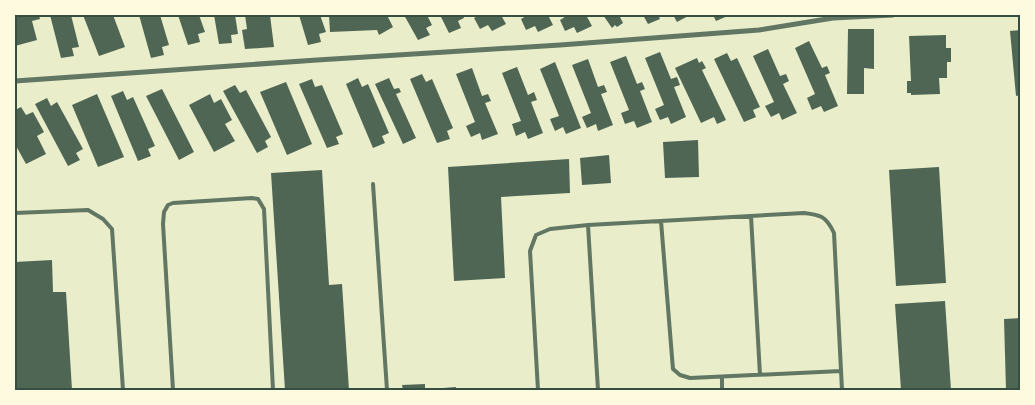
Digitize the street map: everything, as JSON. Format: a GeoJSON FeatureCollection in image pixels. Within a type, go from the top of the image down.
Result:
{"type":"FeatureCollection","features":[{"type":"Feature","properties":{"kind":"street"},"geometry":{"type":"LineString","coordinates":[[15,81],[760,30],[833,18],[893,15]]}},
{"type":"Feature","properties":{"kind":"lane"},"geometry":{"type":"LineString","coordinates":[[373,184],[387,390]]}},
{"type":"Feature","properties":{"kind":"lane"},"geometry":{"type":"LineString","coordinates":[[173,390],[163,224],[164,212],[168,205],[173,203],[252,198],[258,199],[264,209],[273,390]]}},
{"type":"Feature","properties":{"kind":"lane"},"geometry":{"type":"LineString","coordinates":[[15,213],[88,210],[103,219],[112,229],[123,390]]}},
{"type":"Feature","properties":{"kind":"lane"},"geometry":{"type":"LineString","coordinates":[[538,390],[530,251],[536,235],[550,229],[588,225],[804,214],[819,215],[829,222],[834,233],[842,390]]}},
{"type":"Feature","properties":{"kind":"lane"},"geometry":{"type":"LineString","coordinates":[[751,216],[760,375]]}},
{"type":"Feature","properties":{"kind":"lane"},"geometry":{"type":"LineString","coordinates":[[662,221],[674,369],[680,375],[690,378],[841,371]]}},
{"type":"Feature","properties":{"kind":"lane"},"geometry":{"type":"LineString","coordinates":[[588,225],[598,390]]}},
{"type":"Feature","properties":{"kind":"lane"},"geometry":{"type":"LineString","coordinates":[[722,377],[722,390]]}},
{"type":"Feature","properties":{"kind":"building"},"geometry":{"type":"Polygon","coordinates":[[[15,15],[39,15],[40,19],[32,21],[37,40],[15,46],[15,15]]]}},
{"type":"Feature","properties":{"kind":"building"},"geometry":{"type":"Polygon","coordinates":[[[50,15],[71,15],[79,47],[72,48],[74,56],[61,58],[50,15]]]}},
{"type":"Feature","properties":{"kind":"building"},"geometry":{"type":"Polygon","coordinates":[[[83,15],[113,15],[125,47],[99,56],[83,15]]]}},
{"type":"Feature","properties":{"kind":"building"},"geometry":{"type":"Polygon","coordinates":[[[139,15],[160,15],[169,45],[162,47],[164,55],[151,58],[139,15]]]}},
{"type":"Feature","properties":{"kind":"building"},"geometry":{"type":"Polygon","coordinates":[[[178,15],[199,15],[205,32],[198,34],[200,42],[188,45],[178,15]]]}},
{"type":"Feature","properties":{"kind":"building"},"geometry":{"type":"Polygon","coordinates":[[[214,15],[235,15],[238,34],[231,35],[232,43],[219,44],[214,15]]]}},
{"type":"Feature","properties":{"kind":"building"},"geometry":{"type":"Polygon","coordinates":[[[245,15],[270,15],[274,47],[245,49],[242,30],[247,29],[245,15]]]}},
{"type":"Feature","properties":{"kind":"building"},"geometry":{"type":"Polygon","coordinates":[[[299,15],[320,15],[326,32],[319,34],[321,42],[308,45],[299,15]]]}},
{"type":"Feature","properties":{"kind":"building"},"geometry":{"type":"Polygon","coordinates":[[[329,15],[387,15],[393,27],[379,35],[377,30],[330,32],[329,15]]]}},
{"type":"Feature","properties":{"kind":"building"},"geometry":{"type":"Polygon","coordinates":[[[404,15],[427,15],[432,25],[426,28],[430,35],[418,40],[404,15]]]}},
{"type":"Feature","properties":{"kind":"building"},"geometry":{"type":"Polygon","coordinates":[[[440,15],[463,15],[464,18],[458,21],[461,28],[449,33],[440,15]]]}},
{"type":"Feature","properties":{"kind":"building"},"geometry":{"type":"Polygon","coordinates":[[[480,15],[501,15],[506,24],[492,31],[488,25],[480,29],[474,18],[480,15]]]}},
{"type":"Feature","properties":{"kind":"building"},"geometry":{"type":"Polygon","coordinates":[[[528,15],[548,15],[553,25],[538,32],[535,26],[526,30],[521,19],[528,15]]]}},
{"type":"Feature","properties":{"kind":"building"},"geometry":{"type":"Polygon","coordinates":[[[568,15],[586,15],[592,26],[577,33],[574,27],[565,31],[560,20],[568,15]]]}},
{"type":"Feature","properties":{"kind":"building"},"geometry":{"type":"Polygon","coordinates":[[[603,15],[619,15],[623,23],[612,28],[603,15]]]}},
{"type":"Feature","properties":{"kind":"building"},"geometry":{"type":"Polygon","coordinates":[[[643,15],[658,15],[660,19],[648,24],[643,15]]]}},
{"type":"Feature","properties":{"kind":"building"},"geometry":{"type":"Polygon","coordinates":[[[673,15],[690,15],[677,22],[673,15]]]}},
{"type":"Feature","properties":{"kind":"building"},"geometry":{"type":"Polygon","coordinates":[[[713,15],[730,15],[716,21],[713,15]]]}},
{"type":"Feature","properties":{"kind":"building"},"geometry":{"type":"Polygon","coordinates":[[[848,29],[874,29],[874,69],[864,68],[864,94],[847,94],[848,29]]]}},
{"type":"Feature","properties":{"kind":"building"},"geometry":{"type":"Polygon","coordinates":[[[1020,30],[1020,95],[1016,96],[1010,31],[1020,30]]]}},
{"type":"Feature","properties":{"kind":"building"},"geometry":{"type":"Polygon","coordinates":[[[946,35],[946,48],[951,48],[951,62],[947,62],[947,78],[939,78],[940,94],[911,95],[911,93],[907,93],[907,81],[911,81],[909,36],[946,35]]]}},
{"type":"Feature","properties":{"kind":"building"},"geometry":{"type":"Polygon","coordinates":[[[809,41],[822,68],[827,66],[830,73],[825,75],[838,106],[824,112],[821,106],[812,110],[807,98],[815,94],[795,48],[809,41]]]}},
{"type":"Feature","properties":{"kind":"building"},"geometry":{"type":"Polygon","coordinates":[[[768,49],[780,76],[786,74],[789,81],[783,84],[797,113],[782,120],[779,113],[771,117],[765,106],[774,102],[753,56],[768,49]]]}},
{"type":"Feature","properties":{"kind":"building"},"geometry":{"type":"Polygon","coordinates":[[[660,52],[671,79],[677,77],[680,85],[674,87],[686,117],[671,124],[668,117],[660,120],[655,109],[664,105],[645,58],[660,52]]]}},
{"type":"Feature","properties":{"kind":"building"},"geometry":{"type":"Polygon","coordinates":[[[727,53],[731,61],[737,58],[760,107],[753,110],[756,117],[744,122],[714,59],[727,53]]]}},
{"type":"Feature","properties":{"kind":"building"},"geometry":{"type":"Polygon","coordinates":[[[626,56],[637,84],[642,82],[645,89],[640,91],[652,122],[637,128],[634,121],[625,124],[621,113],[629,110],[610,62],[626,56]]]}},
{"type":"Feature","properties":{"kind":"building"},"geometry":{"type":"Polygon","coordinates":[[[697,58],[699,63],[702,61],[706,68],[702,70],[726,120],[717,124],[714,117],[701,123],[675,68],[697,58]]]}},
{"type":"Feature","properties":{"kind":"building"},"geometry":{"type":"Polygon","coordinates":[[[588,59],[598,87],[604,85],[607,92],[601,94],[613,125],[598,131],[596,124],[587,128],[582,117],[591,113],[572,65],[588,59]]]}},
{"type":"Feature","properties":{"kind":"building"},"geometry":{"type":"Polygon","coordinates":[[[555,62],[581,128],[566,134],[563,127],[555,131],[550,119],[559,116],[540,69],[555,62]]]}},
{"type":"Feature","properties":{"kind":"building"},"geometry":{"type":"Polygon","coordinates":[[[517,67],[528,95],[534,92],[537,100],[531,102],[543,133],[528,139],[525,132],[516,136],[512,124],[521,121],[502,73],[517,67]]]}},
{"type":"Feature","properties":{"kind":"building"},"geometry":{"type":"Polygon","coordinates":[[[472,68],[482,96],[488,94],[491,101],[485,103],[498,134],[482,140],[480,133],[471,137],[466,126],[475,122],[456,74],[472,68]]]}},
{"type":"Feature","properties":{"kind":"building"},"geometry":{"type":"Polygon","coordinates":[[[422,74],[426,82],[432,79],[453,128],[447,131],[450,139],[437,143],[410,79],[422,74]]]}},
{"type":"Feature","properties":{"kind":"building"},"geometry":{"type":"Polygon","coordinates":[[[358,78],[362,87],[368,84],[389,133],[382,136],[385,143],[373,148],[346,84],[358,78]]]}},
{"type":"Feature","properties":{"kind":"building"},"geometry":{"type":"Polygon","coordinates":[[[389,78],[394,89],[399,88],[401,92],[396,94],[416,138],[403,144],[375,84],[389,78]]]}},
{"type":"Feature","properties":{"kind":"building"},"geometry":{"type":"Polygon","coordinates":[[[312,79],[315,87],[322,85],[343,134],[336,137],[339,144],[327,148],[299,84],[312,79]]]}},
{"type":"Feature","properties":{"kind":"building"},"geometry":{"type":"Polygon","coordinates":[[[286,82],[312,144],[287,155],[260,92],[286,82]]]}},
{"type":"Feature","properties":{"kind":"building"},"geometry":{"type":"Polygon","coordinates":[[[235,85],[240,93],[246,90],[271,137],[265,141],[268,147],[257,153],[223,91],[235,85]]]}},
{"type":"Feature","properties":{"kind":"building"},"geometry":{"type":"Polygon","coordinates":[[[162,89],[194,152],[179,160],[146,96],[162,89]]]}},
{"type":"Feature","properties":{"kind":"building"},"geometry":{"type":"Polygon","coordinates":[[[123,91],[127,100],[133,97],[155,146],[148,149],[151,156],[138,161],[111,96],[123,91]]]}},
{"type":"Feature","properties":{"kind":"building"},"geometry":{"type":"Polygon","coordinates":[[[97,94],[124,157],[98,167],[72,105],[97,94]]]}},
{"type":"Feature","properties":{"kind":"building"},"geometry":{"type":"Polygon","coordinates":[[[210,94],[214,103],[221,99],[232,120],[225,124],[235,141],[214,152],[189,105],[210,94]]]}},
{"type":"Feature","properties":{"kind":"building"},"geometry":{"type":"Polygon","coordinates":[[[47,98],[51,106],[57,102],[83,149],[76,153],[80,160],[68,166],[35,104],[47,98]]]}},
{"type":"Feature","properties":{"kind":"building"},"geometry":{"type":"Polygon","coordinates":[[[21,107],[26,115],[33,112],[44,132],[37,136],[46,154],[26,164],[15,144],[15,110],[21,107]]]}},
{"type":"Feature","properties":{"kind":"building"},"geometry":{"type":"Polygon","coordinates":[[[698,140],[699,177],[665,178],[663,142],[698,140]]]}},
{"type":"Feature","properties":{"kind":"building"},"geometry":{"type":"Polygon","coordinates":[[[609,155],[611,183],[582,185],[580,158],[609,155]]]}},
{"type":"Feature","properties":{"kind":"building"},"geometry":{"type":"Polygon","coordinates":[[[569,159],[570,193],[501,197],[505,278],[454,281],[448,167],[569,159]]]}},
{"type":"Feature","properties":{"kind":"building"},"geometry":{"type":"Polygon","coordinates":[[[939,167],[946,283],[896,286],[889,170],[939,167]]]}},
{"type":"Feature","properties":{"kind":"building"},"geometry":{"type":"Polygon","coordinates":[[[322,170],[329,285],[342,284],[349,390],[285,390],[271,173],[322,170]]]}},
{"type":"Feature","properties":{"kind":"building"},"geometry":{"type":"Polygon","coordinates":[[[52,260],[53,292],[66,292],[72,390],[15,390],[15,262],[52,260]]]}},
{"type":"Feature","properties":{"kind":"building"},"geometry":{"type":"Polygon","coordinates":[[[945,301],[951,390],[901,390],[895,304],[945,301]]]}},
{"type":"Feature","properties":{"kind":"building"},"geometry":{"type":"Polygon","coordinates":[[[1020,318],[1020,390],[1006,390],[1004,319],[1020,318]]]}},
{"type":"Feature","properties":{"kind":"building"},"geometry":{"type":"Polygon","coordinates":[[[425,384],[425,390],[403,390],[402,385],[425,384]]]}},
{"type":"Feature","properties":{"kind":"building"},"geometry":{"type":"Polygon","coordinates":[[[456,387],[456,390],[430,390],[430,389],[456,387]]]}}]}
